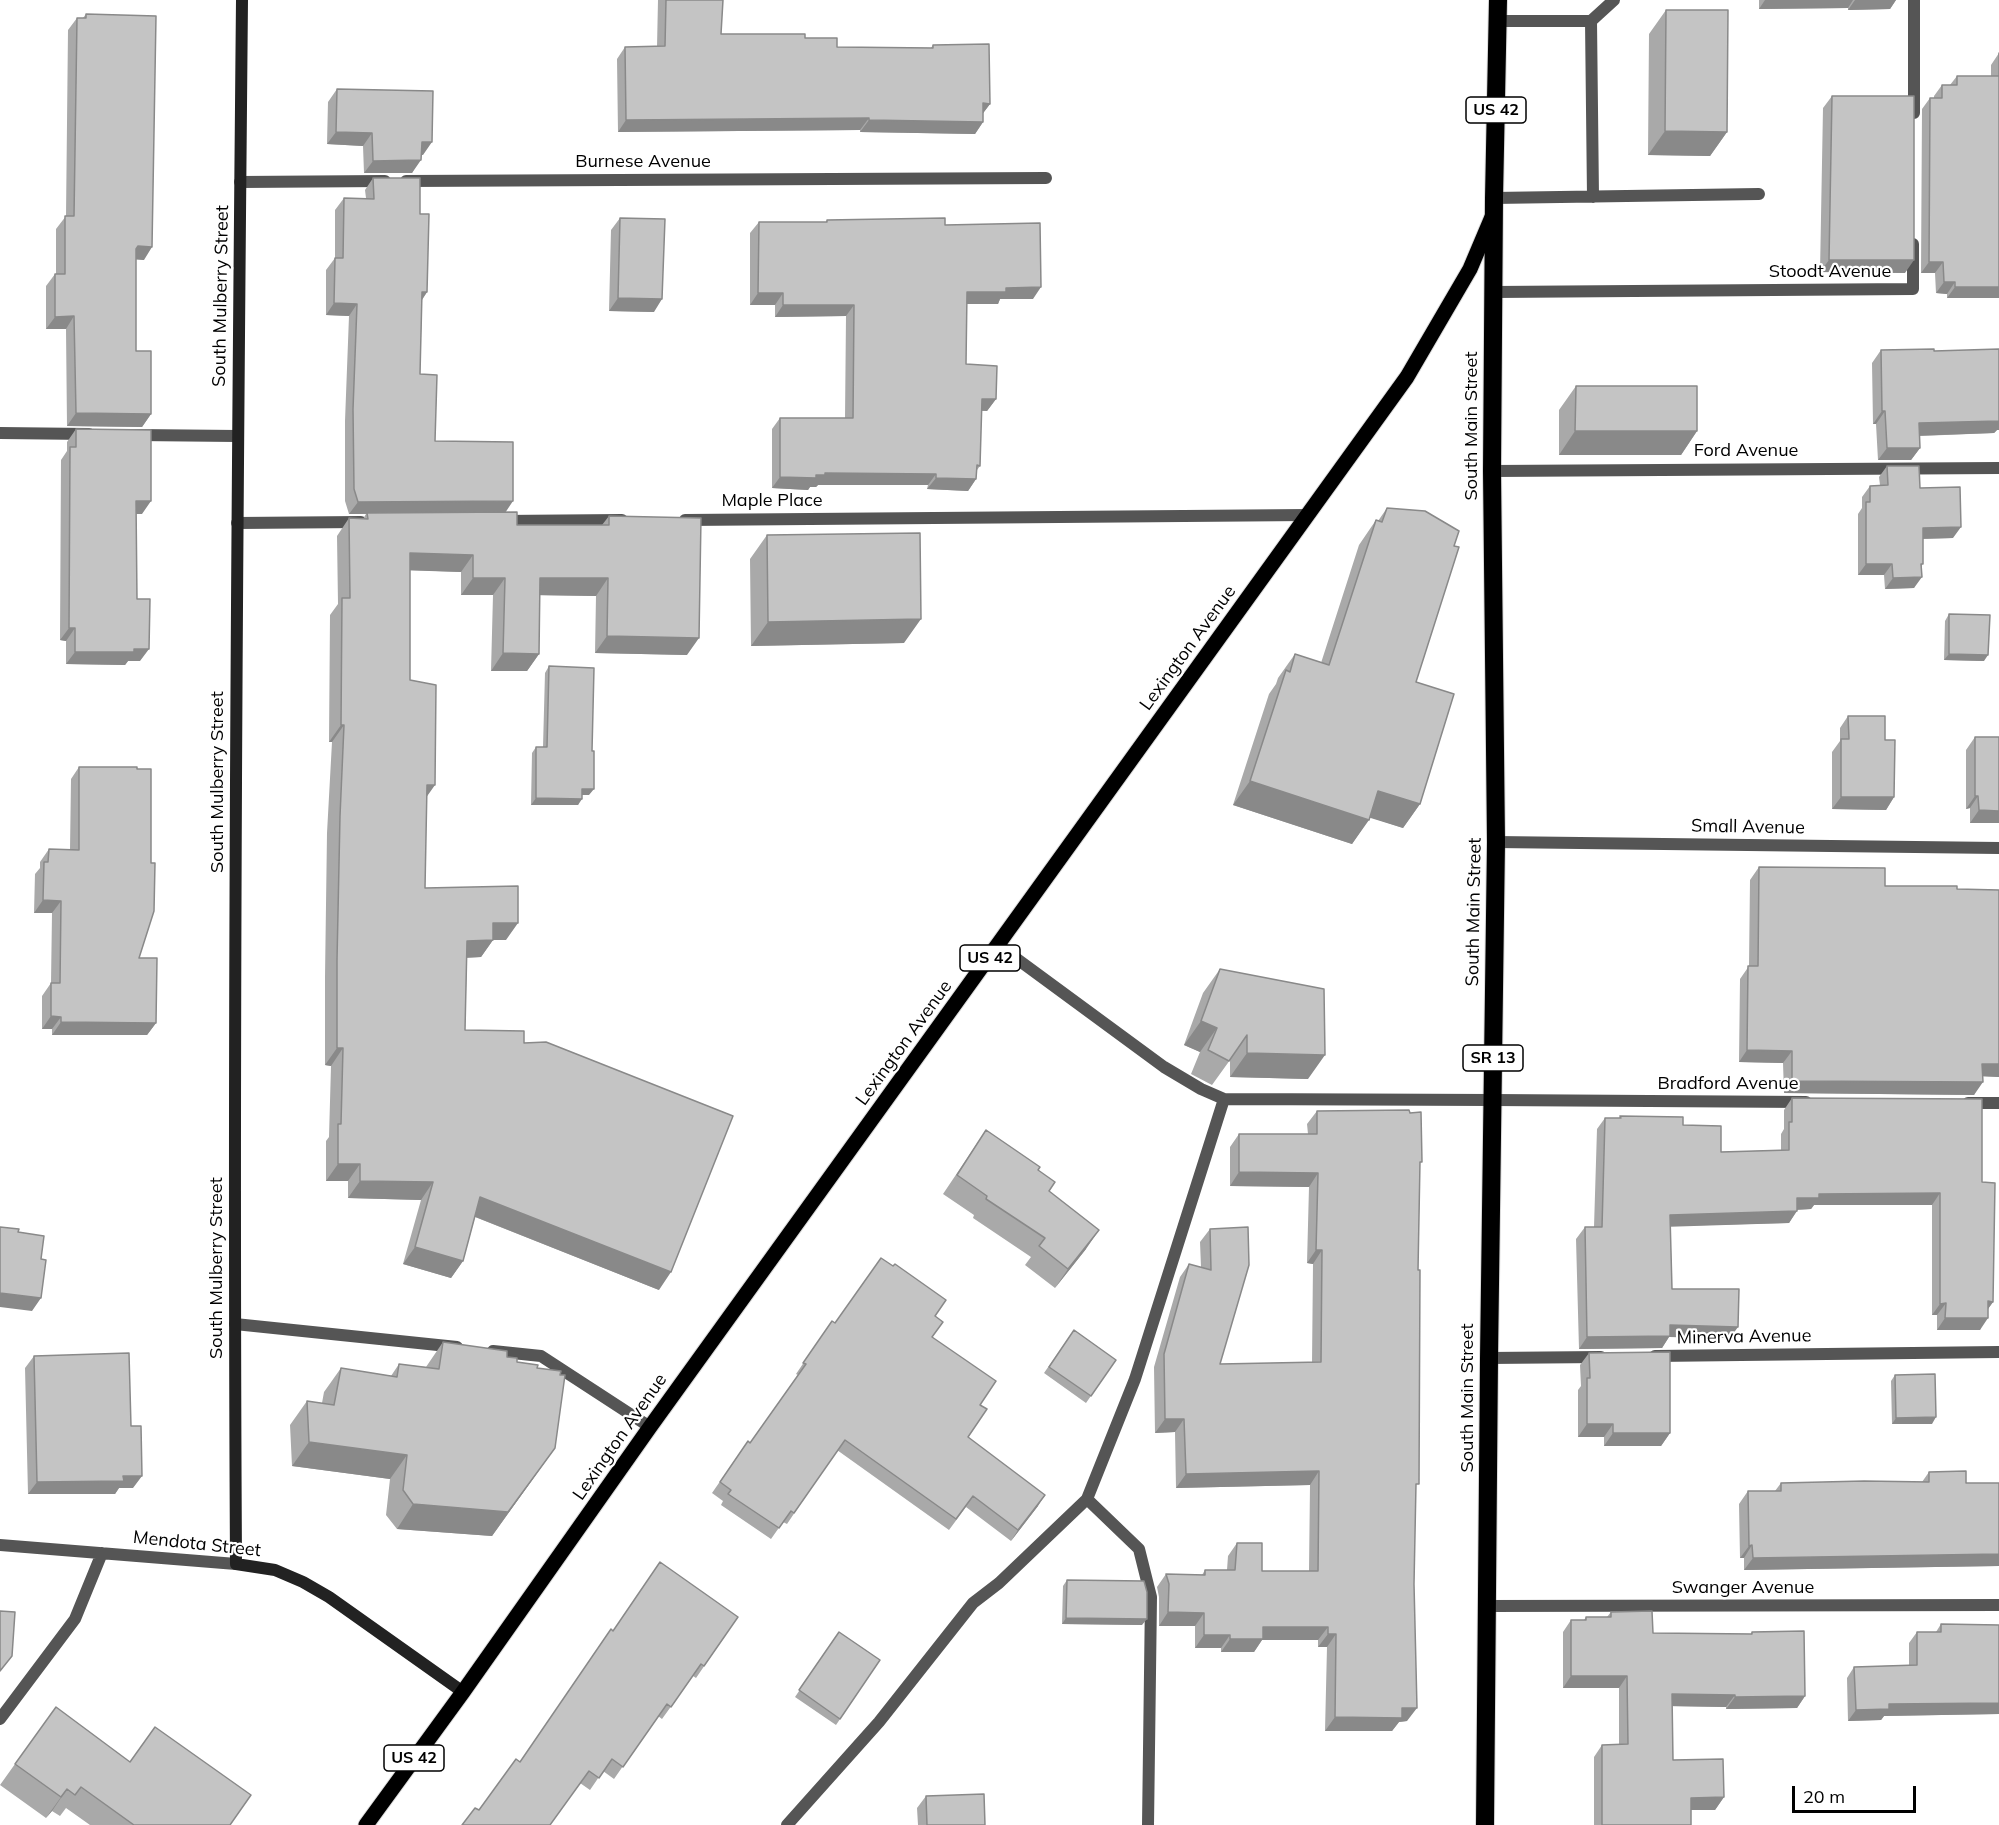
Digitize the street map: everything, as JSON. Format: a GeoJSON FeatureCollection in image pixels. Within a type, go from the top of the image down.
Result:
{"type":"FeatureCollection","features":[{"type":"Feature","properties":{"kind":"highway","name":"South Main Street"},"geometry":{"type":"LineString","coordinates":[[1485,1825],[1496,842],[1492,471],[1498,0]]}},
{"type":"Feature","properties":{"kind":"main road","name":"Lexington Avenue"},"geometry":{"type":"LineString","coordinates":[[366,1825],[1407,377],[1470,269],[1494,205]]}},
{"type":"Feature","properties":{"kind":"street","name":"South Mulberry Street"},"geometry":{"type":"LineString","coordinates":[[236,1564],[237,436],[242,0]]}},
{"type":"Feature","properties":{"kind":"street"},"geometry":{"type":"LineString","coordinates":[[1498,21],[1591,21],[1614,0]]}},
{"type":"Feature","properties":{"kind":"street"},"geometry":{"type":"LineString","coordinates":[[1914,0],[1914,127]]}},
{"type":"Feature","properties":{"kind":"street"},"geometry":{"type":"LineString","coordinates":[[1591,21],[1593,197]]}},
{"type":"Feature","properties":{"kind":"street","name":"Burnese Avenue"},"geometry":{"type":"LineString","coordinates":[[240,182],[1046,178]]}},
{"type":"Feature","properties":{"kind":"street"},"geometry":{"type":"LineString","coordinates":[[1494,205],[1593,197],[1759,194]]}},
{"type":"Feature","properties":{"kind":"street","name":"Stoodt Avenue"},"geometry":{"type":"LineString","coordinates":[[1494,292],[1913,289],[1913,231]]}},
{"type":"Feature","properties":{"kind":"street"},"geometry":{"type":"LineString","coordinates":[[0,433],[237,436]]}},
{"type":"Feature","properties":{"kind":"street","name":"Ford Avenue"},"geometry":{"type":"LineString","coordinates":[[1492,471],[1999,468]]}},
{"type":"Feature","properties":{"kind":"street","name":"Maple Place"},"geometry":{"type":"LineString","coordinates":[[668,520],[1308,515]]}},
{"type":"Feature","properties":{"kind":"street"},"geometry":{"type":"LineString","coordinates":[[488,521],[632,520]]}},
{"type":"Feature","properties":{"kind":"street"},"geometry":{"type":"LineString","coordinates":[[237,523],[368,522]]}},
{"type":"Feature","properties":{"kind":"street","name":"Small Avenue"},"geometry":{"type":"LineString","coordinates":[[1496,842],[1999,848]]}},
{"type":"Feature","properties":{"kind":"street"},"geometry":{"type":"LineString","coordinates":[[787,1825],[879,1722],[973,1603],[999,1583],[1087,1499],[1135,1379],[1224,1099],[1201,1089],[1164,1067],[998,945]]}},
{"type":"Feature","properties":{"kind":"street","name":"Bradford Avenue"},"geometry":{"type":"LineString","coordinates":[[1224,1099],[1822,1102]]}},
{"type":"Feature","properties":{"kind":"street"},"geometry":{"type":"LineString","coordinates":[[1952,1103],[1999,1103]]}},
{"type":"Feature","properties":{"kind":"street"},"geometry":{"type":"LineString","coordinates":[[235,1324],[541,1356],[650,1427]]}},
{"type":"Feature","properties":{"kind":"street","name":"Minerva Avenue"},"geometry":{"type":"LineString","coordinates":[[1643,1356],[1999,1352]]}},
{"type":"Feature","properties":{"kind":"street"},"geometry":{"type":"LineString","coordinates":[[1489,1358],[1619,1357]]}},
{"type":"Feature","properties":{"kind":"street"},"geometry":{"type":"LineString","coordinates":[[1087,1499],[1139,1549],[1151,1597],[1148,1825]]}},
{"type":"Feature","properties":{"kind":"street","name":"Mendota Street"},"geometry":{"type":"LineString","coordinates":[[0,1545],[236,1564],[275,1570],[329,1597],[463,1692]]}},
{"type":"Feature","properties":{"kind":"street"},"geometry":{"type":"LineString","coordinates":[[0,1719],[75,1619],[102,1553]]}},
{"type":"Feature","properties":{"kind":"street","name":"Swanger Avenue"},"geometry":{"type":"LineString","coordinates":[[1488,1606],[1999,1605]]}},
{"type":"Feature","properties":{"kind":"building"},"geometry":{"type":"Polygon","coordinates":[[[666,0],[723,0],[721,34],[805,34],[805,38],[837,38],[837,47],[933,48],[933,45],[989,44],[990,104],[983,103],[983,122],[869,120],[869,118],[626,120],[625,47],[665,46],[666,0]]]}},
{"type":"Feature","properties":{"kind":"building"},"geometry":{"type":"Polygon","coordinates":[[[1666,10],[1728,10],[1727,132],[1665,131],[1666,10]]]}},
{"type":"Feature","properties":{"kind":"building"},"geometry":{"type":"Polygon","coordinates":[[[86,14],[156,16],[152,247],[138,246],[136,249],[136,351],[151,351],[151,414],[76,413],[74,316],[55,317],[55,274],[65,274],[65,216],[74,216],[77,18],[86,18],[86,14]]]}},
{"type":"Feature","properties":{"kind":"building"},"geometry":{"type":"Polygon","coordinates":[[[1957,76],[1999,76],[1999,287],[1955,287],[1955,282],[1944,282],[1943,262],[1929,262],[1930,98],[1942,98],[1942,85],[1957,85],[1957,76]]]}},
{"type":"Feature","properties":{"kind":"building"},"geometry":{"type":"Polygon","coordinates":[[[337,89],[433,91],[432,142],[422,142],[421,160],[373,161],[372,133],[336,132],[337,89]]]}},
{"type":"Feature","properties":{"kind":"building"},"geometry":{"type":"Polygon","coordinates":[[[1832,96],[1914,96],[1914,260],[1829,260],[1832,96]]]}},
{"type":"Feature","properties":{"kind":"building"},"geometry":{"type":"Polygon","coordinates":[[[373,178],[420,178],[420,214],[429,214],[427,292],[422,292],[420,374],[437,375],[435,441],[513,442],[513,501],[358,502],[354,489],[353,409],[357,304],[334,303],[335,258],[343,258],[344,198],[374,199],[373,178]]]}},
{"type":"Feature","properties":{"kind":"building"},"geometry":{"type":"Polygon","coordinates":[[[620,218],[665,219],[662,299],[618,298],[620,218]]]}},
{"type":"Feature","properties":{"kind":"building"},"geometry":{"type":"Polygon","coordinates":[[[945,218],[945,225],[1040,223],[1041,287],[1006,288],[1006,292],[967,292],[966,364],[997,366],[996,399],[982,399],[980,466],[977,465],[976,479],[936,478],[936,474],[825,473],[825,475],[816,475],[816,478],[780,477],[780,418],[853,418],[854,305],[783,305],[783,293],[758,293],[759,222],[945,218]]]}},
{"type":"Feature","properties":{"kind":"building"},"geometry":{"type":"Polygon","coordinates":[[[1934,349],[1934,351],[1999,349],[1999,421],[1919,423],[1920,448],[1887,448],[1885,411],[1882,411],[1881,350],[1934,349]]]}},
{"type":"Feature","properties":{"kind":"building"},"geometry":{"type":"Polygon","coordinates":[[[1576,386],[1697,386],[1697,431],[1575,431],[1576,386]]]}},
{"type":"Feature","properties":{"kind":"building"},"geometry":{"type":"Polygon","coordinates":[[[76,429],[151,430],[151,501],[136,501],[137,599],[150,599],[149,649],[134,649],[134,652],[75,652],[75,628],[69,628],[70,447],[76,447],[76,429]]]}},
{"type":"Feature","properties":{"kind":"building"},"geometry":{"type":"Polygon","coordinates":[[[1887,466],[1919,466],[1920,488],[1960,487],[1961,527],[1923,528],[1922,577],[1893,578],[1892,564],[1866,564],[1866,502],[1870,502],[1870,486],[1888,485],[1887,466]]]}},
{"type":"Feature","properties":{"kind":"building"},"geometry":{"type":"Polygon","coordinates":[[[1387,508],[1425,511],[1459,531],[1454,546],[1459,547],[1416,682],[1454,694],[1420,804],[1378,791],[1369,820],[1250,781],[1286,670],[1290,672],[1295,654],[1329,665],[1376,520],[1382,522],[1387,508]]]}},
{"type":"Feature","properties":{"kind":"building"},"geometry":{"type":"Polygon","coordinates":[[[517,512],[517,525],[609,525],[609,516],[701,518],[699,638],[607,636],[608,578],[540,578],[539,654],[503,653],[505,578],[473,578],[473,555],[410,553],[410,680],[436,685],[435,785],[427,785],[425,888],[518,886],[518,923],[493,923],[493,940],[467,941],[465,1030],[524,1031],[524,1043],[546,1042],[733,1116],[671,1272],[480,1197],[463,1261],[415,1247],[433,1182],[360,1181],[360,1164],[338,1164],[343,1048],[337,1048],[340,816],[344,725],[341,725],[342,598],[350,598],[349,518],[368,519],[367,513],[517,512]]]}},
{"type":"Feature","properties":{"kind":"building"},"geometry":{"type":"Polygon","coordinates":[[[920,533],[921,619],[768,622],[767,535],[920,533]]]}},
{"type":"Feature","properties":{"kind":"building"},"geometry":{"type":"Polygon","coordinates":[[[1949,614],[1990,615],[1988,655],[1949,654],[1949,614]]]}},
{"type":"Feature","properties":{"kind":"building"},"geometry":{"type":"Polygon","coordinates":[[[549,666],[594,668],[592,751],[594,751],[594,789],[582,789],[582,799],[536,798],[536,747],[547,747],[549,666]]]}},
{"type":"Feature","properties":{"kind":"building"},"geometry":{"type":"Polygon","coordinates":[[[1848,716],[1885,716],[1885,740],[1895,740],[1894,797],[1841,797],[1841,739],[1849,739],[1848,716]]]}},
{"type":"Feature","properties":{"kind":"building"},"geometry":{"type":"Polygon","coordinates":[[[1975,737],[1999,737],[1999,811],[1979,810],[1978,796],[1975,796],[1975,737]]]}},
{"type":"Feature","properties":{"kind":"building"},"geometry":{"type":"Polygon","coordinates":[[[79,767],[151,769],[151,863],[155,863],[154,911],[139,958],[157,958],[156,1023],[61,1022],[61,1017],[51,1016],[51,983],[60,983],[61,901],[43,900],[44,862],[48,862],[49,849],[79,850],[79,767]]]}},
{"type":"Feature","properties":{"kind":"building"},"geometry":{"type":"Polygon","coordinates":[[[1759,867],[1885,868],[1885,886],[1957,886],[1957,889],[1999,890],[1999,1064],[1982,1064],[1983,1082],[1792,1081],[1792,1051],[1747,1050],[1748,966],[1758,966],[1759,867]]]}},
{"type":"Feature","properties":{"kind":"building"},"geometry":{"type":"Polygon","coordinates":[[[1220,969],[1324,989],[1325,1055],[1247,1053],[1247,1035],[1229,1061],[1208,1050],[1217,1028],[1201,1021],[1220,969]]]}},
{"type":"Feature","properties":{"kind":"building"},"geometry":{"type":"Polygon","coordinates":[[[1792,1098],[1982,1099],[1982,1182],[1995,1183],[1993,1302],[1988,1301],[1988,1318],[1945,1318],[1946,1303],[1940,1304],[1940,1193],[1819,1194],[1819,1198],[1797,1198],[1797,1211],[1670,1215],[1672,1289],[1739,1289],[1738,1327],[1670,1325],[1670,1336],[1587,1337],[1585,1227],[1602,1227],[1605,1118],[1621,1118],[1620,1116],[1683,1117],[1683,1125],[1721,1126],[1721,1152],[1789,1150],[1792,1098]]]}},
{"type":"Feature","properties":{"kind":"building"},"geometry":{"type":"Polygon","coordinates":[[[1409,1110],[1410,1113],[1421,1112],[1422,1162],[1420,1162],[1418,1270],[1420,1270],[1419,1484],[1416,1484],[1414,1584],[1417,1708],[1402,1708],[1402,1718],[1335,1717],[1336,1634],[1328,1634],[1328,1627],[1263,1627],[1263,1639],[1230,1639],[1230,1635],[1204,1635],[1204,1613],[1168,1612],[1169,1584],[1166,1574],[1205,1575],[1205,1570],[1235,1570],[1237,1543],[1262,1543],[1262,1571],[1318,1571],[1319,1471],[1186,1474],[1184,1419],[1165,1419],[1164,1354],[1189,1264],[1211,1270],[1210,1229],[1248,1227],[1249,1265],[1220,1364],[1321,1362],[1322,1250],[1316,1250],[1318,1173],[1239,1172],[1239,1134],[1317,1134],[1317,1111],[1409,1110]]]}},
{"type":"Feature","properties":{"kind":"building"},"geometry":{"type":"Polygon","coordinates":[[[986,1130],[1040,1167],[1038,1170],[1055,1182],[1049,1191],[1099,1230],[1068,1269],[1039,1246],[1045,1238],[986,1199],[987,1196],[957,1175],[986,1130]]]}},
{"type":"Feature","properties":{"kind":"building"},"geometry":{"type":"Polygon","coordinates":[[[0,1227],[19,1229],[18,1232],[44,1236],[41,1259],[46,1260],[41,1298],[0,1293],[0,1227]]]}},
{"type":"Feature","properties":{"kind":"building"},"geometry":{"type":"Polygon","coordinates":[[[881,1258],[893,1266],[895,1264],[946,1300],[935,1316],[943,1322],[932,1337],[996,1381],[980,1405],[987,1409],[968,1437],[1045,1495],[1018,1530],[973,1496],[956,1519],[845,1440],[794,1513],[791,1511],[779,1528],[728,1494],[731,1490],[720,1482],[806,1364],[803,1363],[832,1321],[835,1323],[881,1258]]]}},
{"type":"Feature","properties":{"kind":"building"},"geometry":{"type":"Polygon","coordinates":[[[1074,1330],[1116,1360],[1091,1396],[1049,1367],[1074,1330]]]}},
{"type":"Feature","properties":{"kind":"building"},"geometry":{"type":"Polygon","coordinates":[[[443,1342],[507,1351],[507,1357],[517,1358],[517,1362],[538,1365],[537,1368],[561,1371],[560,1375],[565,1375],[555,1448],[508,1512],[413,1504],[403,1490],[407,1455],[309,1442],[307,1401],[334,1405],[341,1368],[397,1377],[399,1364],[439,1369],[443,1342]]]}},
{"type":"Feature","properties":{"kind":"building"},"geometry":{"type":"Polygon","coordinates":[[[1670,1352],[1670,1433],[1613,1433],[1613,1424],[1587,1424],[1589,1353],[1670,1352]]]}},
{"type":"Feature","properties":{"kind":"building"},"geometry":{"type":"Polygon","coordinates":[[[129,1353],[131,1426],[141,1426],[142,1476],[123,1476],[124,1481],[37,1482],[34,1356],[129,1353]]]}},
{"type":"Feature","properties":{"kind":"building"},"geometry":{"type":"Polygon","coordinates":[[[1935,1374],[1936,1417],[1896,1418],[1895,1375],[1935,1374]]]}},
{"type":"Feature","properties":{"kind":"building"},"geometry":{"type":"Polygon","coordinates":[[[1966,1471],[1966,1483],[1999,1483],[1999,1554],[1753,1558],[1752,1545],[1749,1546],[1748,1491],[1781,1491],[1781,1483],[1929,1482],[1929,1472],[1966,1471]]]}},
{"type":"Feature","properties":{"kind":"building"},"geometry":{"type":"Polygon","coordinates":[[[660,1562],[738,1617],[704,1666],[701,1664],[671,1707],[667,1704],[623,1767],[612,1759],[599,1778],[589,1771],[550,1825],[462,1825],[475,1808],[479,1810],[516,1759],[520,1762],[660,1562]]]}},
{"type":"Feature","properties":{"kind":"building"},"geometry":{"type":"Polygon","coordinates":[[[1067,1580],[1144,1581],[1147,1592],[1147,1619],[1066,1618],[1067,1580]]]}},
{"type":"Feature","properties":{"kind":"building"},"geometry":{"type":"Polygon","coordinates":[[[0,1611],[15,1612],[12,1656],[0,1671],[0,1611]]]}},
{"type":"Feature","properties":{"kind":"building"},"geometry":{"type":"Polygon","coordinates":[[[1652,1611],[1653,1633],[1752,1634],[1752,1632],[1804,1631],[1805,1696],[1735,1697],[1735,1695],[1672,1694],[1673,1760],[1723,1759],[1724,1797],[1691,1798],[1691,1825],[1602,1825],[1602,1745],[1628,1744],[1627,1676],[1571,1676],[1571,1620],[1586,1620],[1586,1617],[1611,1617],[1611,1612],[1652,1611]]]}},
{"type":"Feature","properties":{"kind":"building"},"geometry":{"type":"Polygon","coordinates":[[[1941,1624],[1999,1625],[1999,1703],[1889,1704],[1889,1709],[1856,1710],[1854,1667],[1917,1665],[1917,1632],[1941,1632],[1941,1624]]]}},
{"type":"Feature","properties":{"kind":"building"},"geometry":{"type":"Polygon","coordinates":[[[839,1632],[880,1660],[840,1719],[799,1690],[839,1632]]]}},
{"type":"Feature","properties":{"kind":"building"},"geometry":{"type":"Polygon","coordinates":[[[56,1707],[130,1762],[155,1727],[251,1795],[230,1825],[134,1825],[81,1787],[75,1795],[67,1789],[61,1797],[15,1764],[56,1707]]]}},
{"type":"Feature","properties":{"kind":"building"},"geometry":{"type":"Polygon","coordinates":[[[984,1794],[985,1825],[927,1825],[926,1796],[984,1794]]]}}]}
